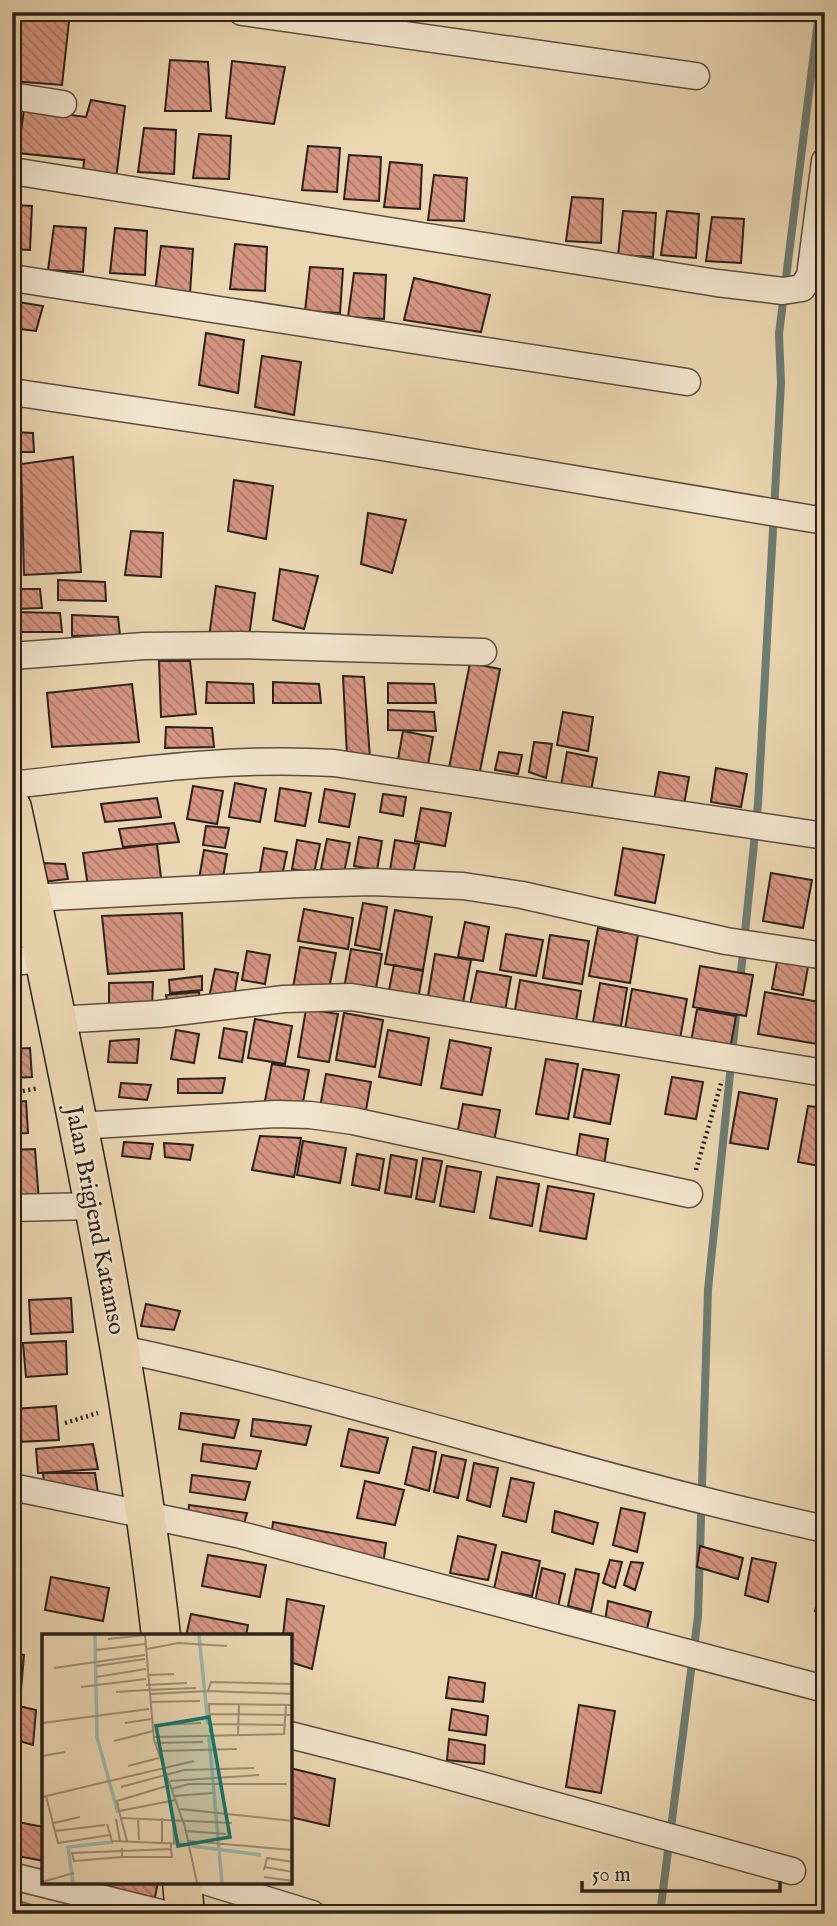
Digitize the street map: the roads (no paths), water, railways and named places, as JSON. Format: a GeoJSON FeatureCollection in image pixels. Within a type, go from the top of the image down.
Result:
{"type":"FeatureCollection","features":[{"type":"Feature","properties":{"kind":"highway","name":"Jalan Brigjend Katamso"},"geometry":{"type":"LineString","coordinates":[[12,808],[32,898],[28,960],[57,1020],[121,1349],[161,1634]]}},
{"type":"Feature","properties":{"kind":"highway"},"geometry":{"type":"LineString","coordinates":[[182,1884],[185,1914]]}},
{"type":"Feature","properties":{"kind":"street"},"geometry":{"type":"LineString","coordinates":[[242,12],[696,76]]}},
{"type":"Feature","properties":{"kind":"street"},"geometry":{"type":"LineString","coordinates":[[12,96],[63,104]]}},
{"type":"Feature","properties":{"kind":"street"},"geometry":{"type":"LineString","coordinates":[[12,171],[704,281],[783,291],[802,288],[808,282],[819,258],[825,161]]}},
{"type":"Feature","properties":{"kind":"street"},"geometry":{"type":"LineString","coordinates":[[12,278],[687,382]]}},
{"type":"Feature","properties":{"kind":"street"},"geometry":{"type":"LineString","coordinates":[[12,392],[376,446],[825,521]]}},
{"type":"Feature","properties":{"kind":"street"},"geometry":{"type":"LineString","coordinates":[[12,656],[144,646],[240,645],[483,652]]}},
{"type":"Feature","properties":{"kind":"street"},"geometry":{"type":"LineString","coordinates":[[12,785],[208,763],[261,760],[334,763],[825,836]]}},
{"type":"Feature","properties":{"kind":"street"},"geometry":{"type":"LineString","coordinates":[[32,898],[299,884],[372,882],[452,885],[522,895],[726,941],[825,956]]}},
{"type":"Feature","properties":{"kind":"street"},"geometry":{"type":"LineString","coordinates":[[57,1020],[159,1014],[284,999],[351,998],[825,1073]]}},
{"type":"Feature","properties":{"kind":"street"},"geometry":{"type":"LineString","coordinates":[[77,1126],[276,1114],[310,1115],[353,1121],[689,1194]]}},
{"type":"Feature","properties":{"kind":"street"},"geometry":{"type":"LineString","coordinates":[[12,1208],[93,1206]]}},
{"type":"Feature","properties":{"kind":"street"},"geometry":{"type":"LineString","coordinates":[[121,1349],[825,1530]]}},
{"type":"Feature","properties":{"kind":"street"},"geometry":{"type":"LineString","coordinates":[[12,1487],[237,1534],[825,1689]]}},
{"type":"Feature","properties":{"kind":"street"},"geometry":{"type":"LineString","coordinates":[[292,1736],[792,1871]]}},
{"type":"Feature","properties":{"kind":"street"},"geometry":{"type":"LineString","coordinates":[[12,1876],[42,1883]]}},
{"type":"Feature","properties":{"kind":"street"},"geometry":{"type":"LineString","coordinates":[[44,1884],[165,1914]]}},
{"type":"Feature","properties":{"kind":"street"},"geometry":{"type":"LineString","coordinates":[[214,1884],[312,1914]]}},
{"type":"Feature","properties":{"kind":"waterway"},"geometry":{"type":"LineString","coordinates":[[740,982],[758,804],[781,383],[779,334],[819,12]]}},
{"type":"Feature","properties":{"kind":"waterway"},"geometry":{"type":"LineString","coordinates":[[660,1914],[698,1616],[708,1290],[737,1005]]}},
{"type":"Feature","properties":{"kind":"waterway"},"geometry":{"type":"LineString","coordinates":[[12,1902],[52,1914]]}}]}
